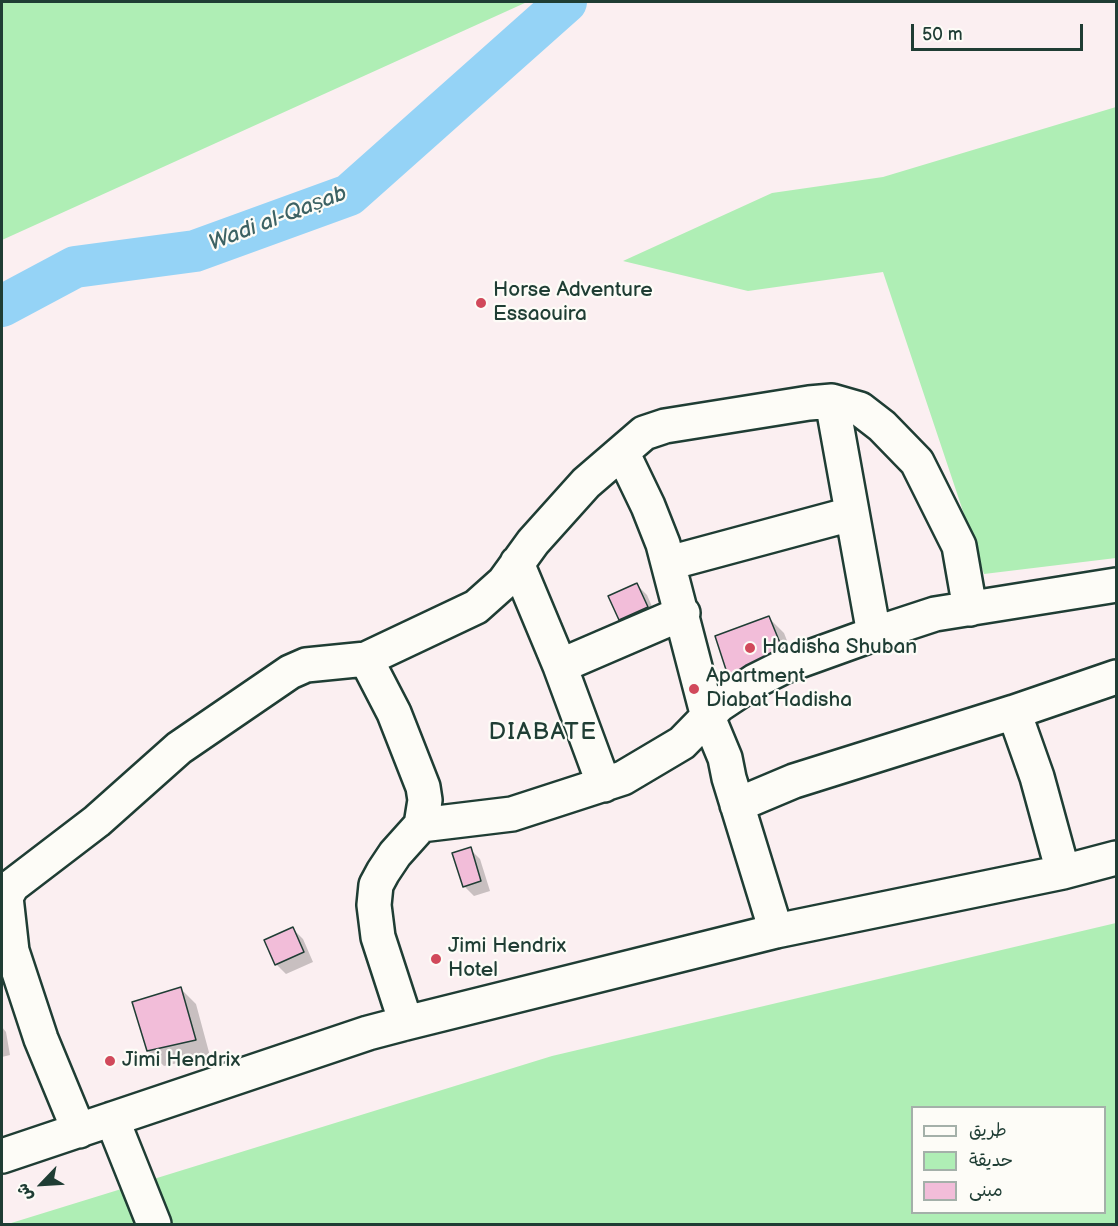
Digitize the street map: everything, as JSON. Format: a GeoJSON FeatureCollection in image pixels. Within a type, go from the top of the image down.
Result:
{"type":"FeatureCollection","features":[{"type":"Feature","properties":{"kind":"street"},"geometry":{"type":"LineString","coordinates":[[832,401],[874,634]]}},
{"type":"Feature","properties":{"kind":"street"},"geometry":{"type":"LineString","coordinates":[[79,1131],[41,1039],[12,951],[6,903],[12,886],[98,821],[179,748],[279,678],[306,665],[366,659],[476,607],[504,582],[517,563],[586,483],[644,433],[665,426],[832,401],[860,409],[882,426],[917,462],[959,546],[970,609]]}},
{"type":"Feature","properties":{"kind":"street"},"geometry":{"type":"LineString","coordinates":[[622,454],[648,506],[669,563],[708,717],[725,758],[776,931]]}},
{"type":"Feature","properties":{"kind":"street"},"geometry":{"type":"LineString","coordinates":[[669,563],[851,514]]}},
{"type":"Feature","properties":{"kind":"street"},"geometry":{"type":"LineString","coordinates":[[517,563],[560,666],[604,785]]}},
{"type":"Feature","properties":{"kind":"street"},"geometry":{"type":"LineString","coordinates":[[421,825],[512,814],[623,778],[682,743],[719,705],[755,681],[785,666],[874,634],[935,614],[1116,585]]}},
{"type":"Feature","properties":{"kind":"street"},"geometry":{"type":"LineString","coordinates":[[560,666],[683,613]]}},
{"type":"Feature","properties":{"kind":"street"},"geometry":{"type":"LineString","coordinates":[[366,659],[394,713],[423,787],[425,800],[421,825],[383,872],[376,885],[374,904],[378,936],[406,1023]]}},
{"type":"Feature","properties":{"kind":"street"},"geometry":{"type":"LineString","coordinates":[[737,805],[794,781],[1014,712],[1116,676]]}},
{"type":"Feature","properties":{"kind":"street"},"geometry":{"type":"LineString","coordinates":[[1014,712],[1037,777],[1063,872]]}},
{"type":"Feature","properties":{"kind":"street"},"geometry":{"type":"LineString","coordinates":[[2,1156],[406,1023],[776,931],[1063,872],[1116,858]]}},
{"type":"Feature","properties":{"kind":"street"},"geometry":{"type":"LineString","coordinates":[[112,1119],[154,1224]]}},
{"type":"Feature","properties":{"kind":"green space"},"geometry":{"type":"Polygon","coordinates":[[[2,2],[527,2],[2,240],[2,2]]]}},
{"type":"Feature","properties":{"kind":"green space"},"geometry":{"type":"Polygon","coordinates":[[[1116,107],[1116,558],[984,574],[883,272],[748,291],[623,261],[772,193],[883,177],[1116,107]]]}},
{"type":"Feature","properties":{"kind":"green space"},"geometry":{"type":"Polygon","coordinates":[[[1116,923],[1116,1224],[8,1224],[552,1056],[1116,923]]]}},
{"type":"Feature","properties":{"kind":"building"},"geometry":{"type":"Polygon","coordinates":[[[637,583],[648,607],[619,620],[608,596],[637,583]]]}},
{"type":"Feature","properties":{"kind":"building","name":"Hadisha Shuban"},"geometry":{"type":"Polygon","coordinates":[[[769,616],[787,660],[730,682],[715,636],[769,616]]]}},
{"type":"Feature","properties":{"kind":"building"},"geometry":{"type":"Polygon","coordinates":[[[471,847],[481,881],[463,887],[452,853],[471,847]]]}},
{"type":"Feature","properties":{"kind":"building"},"geometry":{"type":"Polygon","coordinates":[[[293,927],[304,952],[275,965],[264,940],[293,927]]]}},
{"type":"Feature","properties":{"kind":"building"},"geometry":{"type":"Polygon","coordinates":[[[181,987],[196,1040],[147,1051],[132,1002],[181,987]]]}},
{"type":"Feature","properties":{"kind":"waterway","name":"Wadi al-Qaṣab"},"geometry":{"type":"LineString","coordinates":[[2,306],[75,267],[195,251],[349,195],[566,2]]}},
{"type":"Feature","properties":{"kind":"place","name":"Horse Adventure Essaouira"},"geometry":{"type":"Point","coordinates":[481,303]}},
{"type":"Feature","properties":{"kind":"place","name":"Hadisha Shuban"},"geometry":{"type":"Point","coordinates":[750,648]}},
{"type":"Feature","properties":{"kind":"place","name":"Apartment Diabat Hadisha"},"geometry":{"type":"Point","coordinates":[694,689]}},
{"type":"Feature","properties":{"kind":"place","name":"Jimi Hendrix Hotel"},"geometry":{"type":"Point","coordinates":[436,959]}},
{"type":"Feature","properties":{"kind":"place","name":"Jimi Hendrix"},"geometry":{"type":"Point","coordinates":[110,1061]}},
{"type":"Feature","properties":{"kind":"district","name":"DIABATE"},"geometry":{"type":"Point","coordinates":[543,733]}}]}
